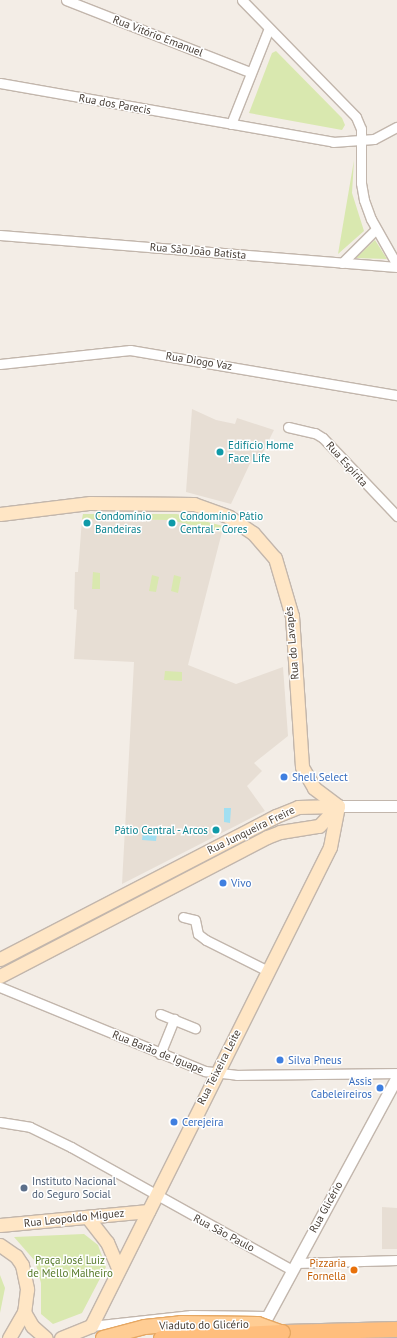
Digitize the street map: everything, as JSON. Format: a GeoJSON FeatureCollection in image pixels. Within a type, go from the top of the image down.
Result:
{"type":"FeatureCollection","features":[{"type":"Feature","properties":{"kind":"highway","name":"Viaduto do Glicério"},"geometry":{"type":"LineString","coordinates":[[161,1338],[282,1332],[397,1329]]}},
{"type":"Feature","properties":{"kind":"main road","name":"Rua do Lavapés"},"geometry":{"type":"LineString","coordinates":[[0,514],[90,503],[194,504],[229,517],[253,532],[266,544],[275,558],[292,616],[302,767],[314,788],[338,806]]}},
{"type":"Feature","properties":{"kind":"main road","name":"Rua Junqueira Freire"},"geometry":{"type":"LineString","coordinates":[[0,959],[166,872],[298,807],[338,806]]}},
{"type":"Feature","properties":{"kind":"main road","name":"Rua Junqueira Freire"},"geometry":{"type":"LineString","coordinates":[[0,976],[280,832],[319,826],[338,806]]}},
{"type":"Feature","properties":{"kind":"main road","name":"Rua Teixeira Leite"},"geometry":{"type":"LineString","coordinates":[[91,1326],[118,1268],[330,847],[338,806]]}},
{"type":"Feature","properties":{"kind":"main road"},"geometry":{"type":"LineString","coordinates":[[166,872],[174,886]]}},
{"type":"Feature","properties":{"kind":"main road","name":"Rua Leopoldo Miguez"},"geometry":{"type":"LineString","coordinates":[[0,1225],[88,1218],[148,1211]]}},
{"type":"Feature","properties":{"kind":"main road"},"geometry":{"type":"LineString","coordinates":[[88,1218],[107,1242],[118,1268]]}},
{"type":"Feature","properties":{"kind":"main road"},"geometry":{"type":"LineString","coordinates":[[0,1245],[16,1256],[26,1276],[27,1289],[24,1312],[9,1338]]}},
{"type":"Feature","properties":{"kind":"main road"},"geometry":{"type":"LineString","coordinates":[[24,1312],[32,1326],[46,1338]]}},
{"type":"Feature","properties":{"kind":"main road","name":"Viaduto do Glicério"},"geometry":{"type":"LineString","coordinates":[[103,1338],[145,1327],[181,1323],[258,1324],[282,1332]]}},
{"type":"Feature","properties":{"kind":"main road"},"geometry":{"type":"LineString","coordinates":[[61,1338],[91,1326]]}},
{"type":"Feature","properties":{"kind":"street","name":"Rua Vitório Emanuel"},"geometry":{"type":"LineString","coordinates":[[66,0],[250,72]]}},
{"type":"Feature","properties":{"kind":"street"},"geometry":{"type":"LineString","coordinates":[[242,0],[356,117],[361,129],[362,192],[376,229],[397,266]]}},
{"type":"Feature","properties":{"kind":"street"},"geometry":{"type":"LineString","coordinates":[[231,124],[250,72],[269,28]]}},
{"type":"Feature","properties":{"kind":"street","name":"Rua dos Parecis"},"geometry":{"type":"LineString","coordinates":[[0,83],[333,142],[362,142],[380,137],[397,127]]}},
{"type":"Feature","properties":{"kind":"street"},"geometry":{"type":"LineString","coordinates":[[342,263],[376,229]]}},
{"type":"Feature","properties":{"kind":"street","name":"Rua São João Batista"},"geometry":{"type":"LineString","coordinates":[[0,235],[342,263],[397,266]]}},
{"type":"Feature","properties":{"kind":"street","name":"Rua Diogo Vaz"},"geometry":{"type":"LineString","coordinates":[[0,364],[130,350],[397,395]]}},
{"type":"Feature","properties":{"kind":"street","name":"Rua Espírita"},"geometry":{"type":"LineString","coordinates":[[288,427],[316,433],[323,438],[397,516]]}},
{"type":"Feature","properties":{"kind":"street"},"geometry":{"type":"LineString","coordinates":[[338,806],[397,806]]}},
{"type":"Feature","properties":{"kind":"street"},"geometry":{"type":"LineString","coordinates":[[183,917],[194,920],[198,934],[206,940],[268,971]]}},
{"type":"Feature","properties":{"kind":"street","name":"Rua Barão de Iguape"},"geometry":{"type":"LineString","coordinates":[[0,986],[160,1054],[216,1073],[397,1073]]}},
{"type":"Feature","properties":{"kind":"street"},"geometry":{"type":"LineString","coordinates":[[160,1014],[195,1028]]}},
{"type":"Feature","properties":{"kind":"street"},"geometry":{"type":"LineString","coordinates":[[160,1054],[174,1019]]}},
{"type":"Feature","properties":{"kind":"street","name":"Rua Glicério"},"geometry":{"type":"LineString","coordinates":[[256,1338],[266,1316],[397,1077]]}},
{"type":"Feature","properties":{"kind":"street","name":"Rua São Paulo"},"geometry":{"type":"LineString","coordinates":[[0,1122],[30,1126],[71,1147],[155,1196],[294,1267]]}},
{"type":"Feature","properties":{"kind":"street"},"geometry":{"type":"LineString","coordinates":[[294,1267],[397,1260]]}},
{"type":"Feature","properties":{"kind":"street"},"geometry":{"type":"LineString","coordinates":[[91,1326],[191,1315],[266,1316]]}},
{"type":"Feature","properties":{"kind":"shaded area"},"geometry":{"type":"Polygon","coordinates":[[[192,409],[216,420],[235,424],[237,418],[274,430],[260,458],[254,455],[231,504],[186,492],[192,409]]]}},
{"type":"Feature","properties":{"kind":"shaded area"},"geometry":{"type":"Polygon","coordinates":[[[82,519],[169,520],[222,532],[188,665],[236,684],[283,667],[288,736],[254,763],[262,771],[247,786],[265,811],[122,884],[134,662],[74,659],[77,610],[74,609],[75,572],[78,572],[82,519]]]}},
{"type":"Feature","properties":{"kind":"shaded area"},"geometry":{"type":"Polygon","coordinates":[[[382,1207],[397,1208],[397,1249],[382,1249],[382,1207]]]}},
{"type":"Feature","properties":{"kind":"green space"},"geometry":{"type":"Polygon","coordinates":[[[276,51],[342,118],[345,125],[342,130],[249,113],[272,53],[276,51]]]}},
{"type":"Feature","properties":{"kind":"green space"},"geometry":{"type":"Polygon","coordinates":[[[354,160],[352,193],[364,231],[338,254],[354,160]]]}},
{"type":"Feature","properties":{"kind":"green space"},"geometry":{"type":"Polygon","coordinates":[[[375,240],[387,259],[356,258],[375,240]]]}},
{"type":"Feature","properties":{"kind":"green space"},"geometry":{"type":"Polygon","coordinates":[[[83,514],[177,514],[223,526],[222,532],[169,520],[82,519],[83,514]]]}},
{"type":"Feature","properties":{"kind":"green space"},"geometry":{"type":"Polygon","coordinates":[[[93,572],[100,573],[100,589],[92,589],[93,572]]]}},
{"type":"Feature","properties":{"kind":"green space"},"geometry":{"type":"Polygon","coordinates":[[[152,575],[159,577],[156,592],[149,591],[152,575]]]}},
{"type":"Feature","properties":{"kind":"green space"},"geometry":{"type":"Polygon","coordinates":[[[174,575],[181,577],[178,593],[171,591],[174,575]]]}},
{"type":"Feature","properties":{"kind":"green space"},"geometry":{"type":"Polygon","coordinates":[[[165,671],[182,672],[182,681],[164,680],[165,671]]]}},
{"type":"Feature","properties":{"kind":"green space","name":"Praça José Luiz de Mello Malheiro"},"geometry":{"type":"Polygon","coordinates":[[[84,1234],[98,1245],[106,1267],[82,1313],[53,1324],[41,1314],[41,1283],[35,1261],[14,1237],[84,1234]]]}},
{"type":"Feature","properties":{"kind":"green space","name":"Praça José Luiz de Mello Malheiro"},"geometry":{"type":"Polygon","coordinates":[[[0,1275],[5,1288],[0,1313],[0,1275]]]}},
{"type":"Feature","properties":{"kind":"water"},"geometry":{"type":"Polygon","coordinates":[[[224,808],[231,808],[230,823],[224,822],[224,808]]]}},
{"type":"Feature","properties":{"kind":"water"},"geometry":{"type":"Polygon","coordinates":[[[143,832],[157,833],[156,841],[142,840],[143,832]]]}},
{"type":"Feature","properties":{"kind":"place","name":"Edifício Home Face Life"},"geometry":{"type":"Point","coordinates":[220,452]}},
{"type":"Feature","properties":{"kind":"place","name":"Condomínio Bandeiras"},"geometry":{"type":"Point","coordinates":[87,523]}},
{"type":"Feature","properties":{"kind":"place","name":"Condomínio Pátio Central - Cores"},"geometry":{"type":"Point","coordinates":[172,523]}},
{"type":"Feature","properties":{"kind":"place","name":"Shell Select"},"geometry":{"type":"Point","coordinates":[284,777]}},
{"type":"Feature","properties":{"kind":"place","name":"Pátio Central - Arcos"},"geometry":{"type":"Point","coordinates":[216,830]}},
{"type":"Feature","properties":{"kind":"place","name":"Vivo"},"geometry":{"type":"Point","coordinates":[223,883]}},
{"type":"Feature","properties":{"kind":"place","name":"Silva Pneus"},"geometry":{"type":"Point","coordinates":[280,1060]}},
{"type":"Feature","properties":{"kind":"place","name":"Assis Cabeleireiros"},"geometry":{"type":"Point","coordinates":[380,1088]}},
{"type":"Feature","properties":{"kind":"place","name":"Cerejeira"},"geometry":{"type":"Point","coordinates":[174,1122]}},
{"type":"Feature","properties":{"kind":"place","name":"Instituto Nacional do Seguro Social"},"geometry":{"type":"Point","coordinates":[24,1188]}},
{"type":"Feature","properties":{"kind":"place","name":"Pizzaria Fornella"},"geometry":{"type":"Point","coordinates":[354,1270]}}]}
